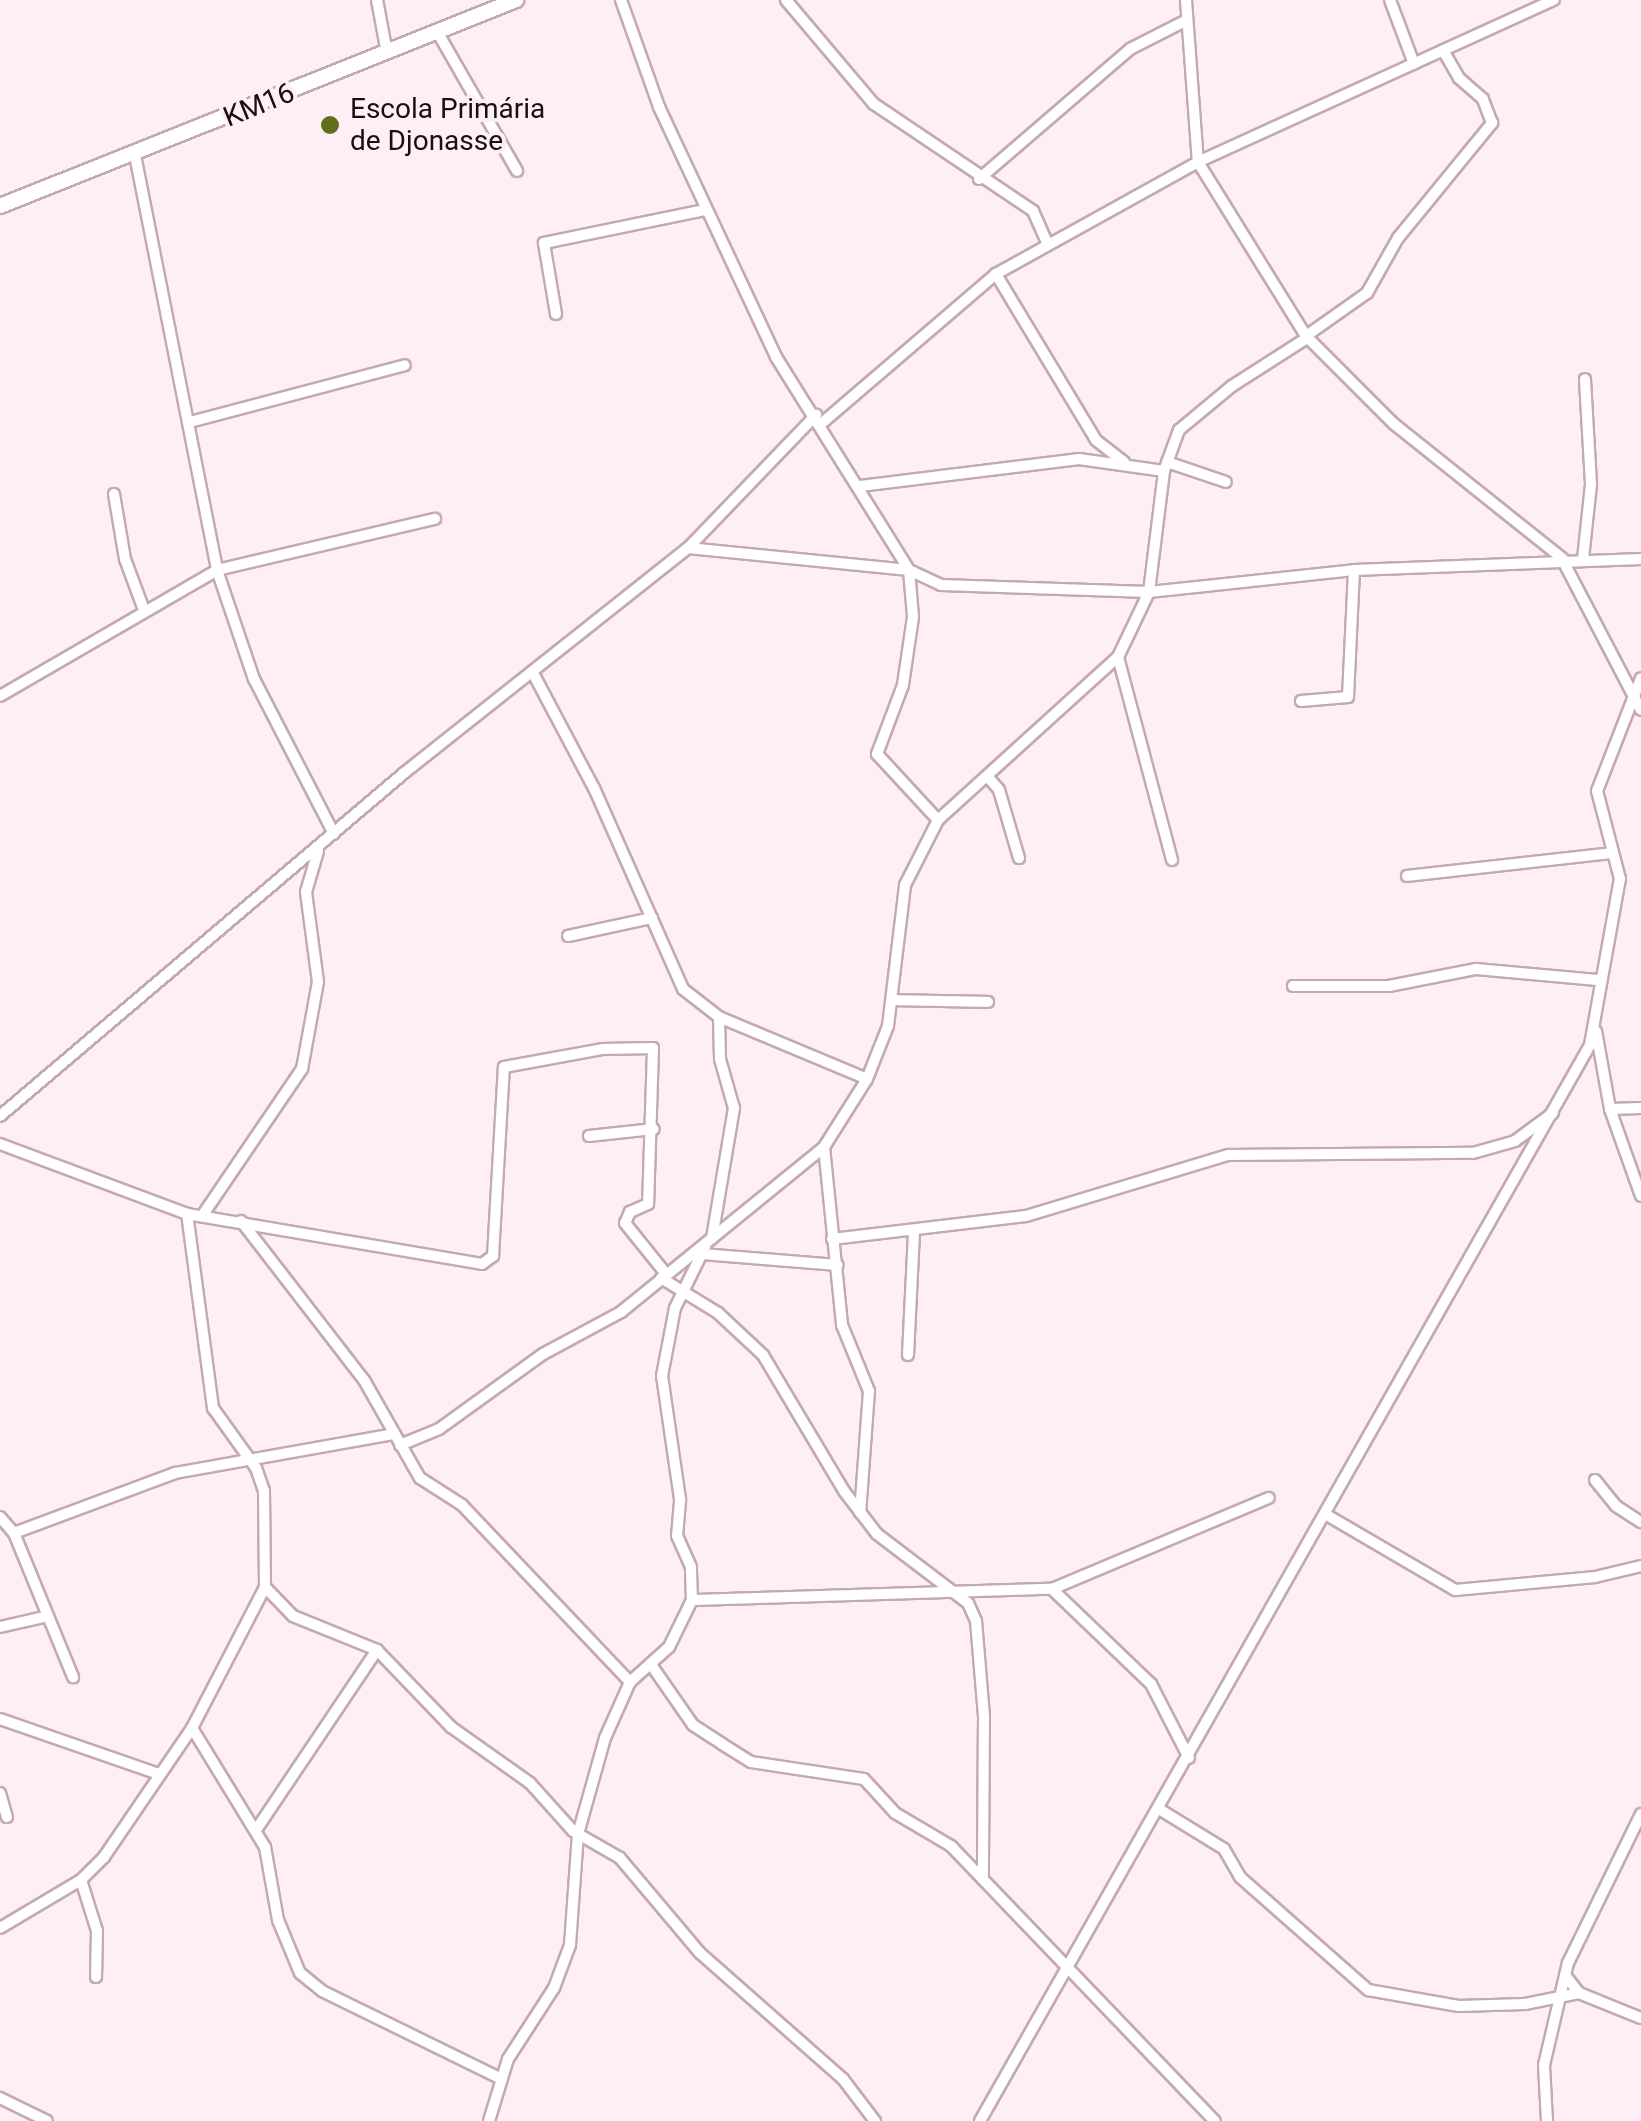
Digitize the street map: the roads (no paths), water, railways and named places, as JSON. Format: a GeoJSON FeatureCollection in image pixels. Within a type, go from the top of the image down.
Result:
{"type":"FeatureCollection","features":[{"type":"Feature","properties":{"kind":"street"},"geometry":{"type":"LineString","coordinates":[[376,0],[387,53]]}},
{"type":"Feature","properties":{"kind":"street","name":"KM16"},"geometry":{"type":"LineString","coordinates":[[0,206],[516,0]]}},
{"type":"Feature","properties":{"kind":"street"},"geometry":{"type":"LineString","coordinates":[[621,0],[705,210],[776,357],[819,419],[909,570],[913,616],[903,685],[877,754],[938,820]]}},
{"type":"Feature","properties":{"kind":"street"},"geometry":{"type":"LineString","coordinates":[[786,0],[874,104],[979,179],[1033,211],[1046,242]]}},
{"type":"Feature","properties":{"kind":"street"},"geometry":{"type":"LineString","coordinates":[[1186,0],[1198,162],[1306,337],[1394,424],[1562,559],[1632,700],[1641,710]]}},
{"type":"Feature","properties":{"kind":"street"},"geometry":{"type":"LineString","coordinates":[[1390,0],[1414,64]]}},
{"type":"Feature","properties":{"kind":"street"},"geometry":{"type":"LineString","coordinates":[[0,1116],[334,834],[688,548],[819,419],[996,274],[1046,242],[1198,162],[1554,0]]}},
{"type":"Feature","properties":{"kind":"street"},"geometry":{"type":"LineString","coordinates":[[979,179],[1130,49],[1187,20]]}},
{"type":"Feature","properties":{"kind":"street"},"geometry":{"type":"LineString","coordinates":[[438,33],[518,171]]}},
{"type":"Feature","properties":{"kind":"street"},"geometry":{"type":"LineString","coordinates":[[400,1444],[461,1415],[525,1365],[621,1312],[824,1147],[866,1080],[893,1000],[904,885],[938,820],[1118,657],[1148,592],[1166,467],[1186,422],[1367,293],[1398,238],[1492,123],[1483,99],[1459,78],[1444,50]]}},
{"type":"Feature","properties":{"kind":"street"},"geometry":{"type":"LineString","coordinates":[[134,155],[217,570],[254,679],[334,834]]}},
{"type":"Feature","properties":{"kind":"street"},"geometry":{"type":"LineString","coordinates":[[556,314],[544,243],[705,210]]}},
{"type":"Feature","properties":{"kind":"street"},"geometry":{"type":"LineString","coordinates":[[996,274],[1096,440],[1124,462]]}},
{"type":"Feature","properties":{"kind":"street"},"geometry":{"type":"LineString","coordinates":[[190,422],[404,365]]}},
{"type":"Feature","properties":{"kind":"street"},"geometry":{"type":"LineString","coordinates":[[1583,559],[1591,484],[1585,379]]}},
{"type":"Feature","properties":{"kind":"street"},"geometry":{"type":"LineString","coordinates":[[860,486],[1079,459],[1166,467],[1226,482]]}},
{"type":"Feature","properties":{"kind":"street"},"geometry":{"type":"LineString","coordinates":[[114,494],[125,559],[144,610]]}},
{"type":"Feature","properties":{"kind":"street"},"geometry":{"type":"LineString","coordinates":[[0,696],[217,570],[435,519]]}},
{"type":"Feature","properties":{"kind":"street"},"geometry":{"type":"LineString","coordinates":[[688,548],[909,570],[941,585],[1148,592],[1354,570],[1562,559],[1641,559]]}},
{"type":"Feature","properties":{"kind":"street"},"geometry":{"type":"LineString","coordinates":[[1562,559],[1641,559]]}},
{"type":"Feature","properties":{"kind":"street"},"geometry":{"type":"LineString","coordinates":[[1301,700],[1348,697],[1354,570]]}},
{"type":"Feature","properties":{"kind":"street"},"geometry":{"type":"LineString","coordinates":[[1118,657],[1172,860]]}},
{"type":"Feature","properties":{"kind":"street"},"geometry":{"type":"LineString","coordinates":[[534,673],[560,715],[683,989],[718,1016],[866,1080]]}},
{"type":"Feature","properties":{"kind":"street"},"geometry":{"type":"LineString","coordinates":[[1641,678],[1597,791],[1620,890],[1598,980],[1596,1030],[1610,1108],[1641,1196]]}},
{"type":"Feature","properties":{"kind":"street"},"geometry":{"type":"LineString","coordinates":[[987,776],[999,790],[1019,858]]}},
{"type":"Feature","properties":{"kind":"street"},"geometry":{"type":"LineString","coordinates":[[202,1216],[306,1057],[318,982],[306,892],[318,850]]}},
{"type":"Feature","properties":{"kind":"street"},"geometry":{"type":"LineString","coordinates":[[1407,876],[1613,852]]}},
{"type":"Feature","properties":{"kind":"street"},"geometry":{"type":"LineString","coordinates":[[568,936],[652,918]]}},
{"type":"Feature","properties":{"kind":"street"},"geometry":{"type":"LineString","coordinates":[[1293,986],[1389,986],[1476,969],[1598,980]]}},
{"type":"Feature","properties":{"kind":"street"},"geometry":{"type":"LineString","coordinates":[[893,1000],[988,1002]]}},
{"type":"Feature","properties":{"kind":"street"},"geometry":{"type":"LineString","coordinates":[[489,2121],[508,2059],[554,1988],[570,1945],[578,1834],[597,1758],[630,1682],[669,1647],[692,1600],[691,1567],[677,1536],[680,1499],[662,1395],[666,1345],[682,1290],[710,1240],[734,1108],[720,1059],[718,1016]]}},
{"type":"Feature","properties":{"kind":"street"},"geometry":{"type":"LineString","coordinates":[[980,2121],[1558,1109],[1596,1030]]}},
{"type":"Feature","properties":{"kind":"street"},"geometry":{"type":"LineString","coordinates":[[0,1144],[187,1214],[488,1262],[504,1068],[522,1060],[653,1048],[654,1130],[648,1204],[630,1212],[625,1223],[663,1276],[763,1355],[860,1512],[892,1549],[958,1593],[976,1621],[981,1665],[982,1880]]}},
{"type":"Feature","properties":{"kind":"street"},"geometry":{"type":"LineString","coordinates":[[1610,1108],[1641,1108]]}},
{"type":"Feature","properties":{"kind":"street"},"geometry":{"type":"LineString","coordinates":[[832,1239],[1026,1216],[1228,1155],[1473,1152],[1515,1140],[1558,1109]]}},
{"type":"Feature","properties":{"kind":"street"},"geometry":{"type":"LineString","coordinates":[[589,1136],[654,1130]]}},
{"type":"Feature","properties":{"kind":"street"},"geometry":{"type":"LineString","coordinates":[[824,1147],[842,1325],[868,1391],[860,1512]]}},
{"type":"Feature","properties":{"kind":"street"},"geometry":{"type":"LineString","coordinates":[[0,1928],[80,1880],[192,1728],[265,1588],[265,1502],[250,1458],[213,1408],[187,1214]]}},
{"type":"Feature","properties":{"kind":"street"},"geometry":{"type":"LineString","coordinates":[[240,1220],[364,1380],[420,1478],[462,1505],[630,1682]]}},
{"type":"Feature","properties":{"kind":"street"},"geometry":{"type":"LineString","coordinates":[[908,1355],[914,1231]]}},
{"type":"Feature","properties":{"kind":"street"},"geometry":{"type":"LineString","coordinates":[[702,1254],[838,1265]]}},
{"type":"Feature","properties":{"kind":"street"},"geometry":{"type":"LineString","coordinates":[[14,1532],[175,1473],[392,1434]]}},
{"type":"Feature","properties":{"kind":"street"},"geometry":{"type":"LineString","coordinates":[[1595,1480],[1616,1506],[1641,1522]]}},
{"type":"Feature","properties":{"kind":"street"},"geometry":{"type":"LineString","coordinates":[[692,1600],[1052,1589],[1269,1498]]}},
{"type":"Feature","properties":{"kind":"street"},"geometry":{"type":"LineString","coordinates":[[1325,1514],[1455,1590],[1595,1577],[1641,1566]]}},
{"type":"Feature","properties":{"kind":"street"},"geometry":{"type":"LineString","coordinates":[[0,1517],[14,1532],[73,1678]]}},
{"type":"Feature","properties":{"kind":"street"},"geometry":{"type":"LineString","coordinates":[[265,1588],[293,1616],[377,1650],[452,1727],[530,1783],[578,1834],[620,1858],[700,1953],[843,2079],[876,2121]]}},
{"type":"Feature","properties":{"kind":"street"},"geometry":{"type":"LineString","coordinates":[[1052,1589],[1151,1684],[1189,1758]]}},
{"type":"Feature","properties":{"kind":"street"},"geometry":{"type":"LineString","coordinates":[[0,1627],[48,1616]]}},
{"type":"Feature","properties":{"kind":"street"},"geometry":{"type":"LineString","coordinates":[[256,1830],[377,1650]]}},
{"type":"Feature","properties":{"kind":"street"},"geometry":{"type":"LineString","coordinates":[[652,1666],[693,1725],[751,1762],[864,1779],[895,1813],[950,1846],[1064,1969],[1215,2121]]}},
{"type":"Feature","properties":{"kind":"street"},"geometry":{"type":"LineString","coordinates":[[0,1719],[159,1774]]}},
{"type":"Feature","properties":{"kind":"street"},"geometry":{"type":"LineString","coordinates":[[192,1728],[256,1830],[278,1920],[300,1973],[322,1992],[502,2079]]}},
{"type":"Feature","properties":{"kind":"street"},"geometry":{"type":"LineString","coordinates":[[0,1793],[7,1818]]}},
{"type":"Feature","properties":{"kind":"street"},"geometry":{"type":"LineString","coordinates":[[1159,1809],[1224,1849],[1240,1877],[1368,1990],[1459,2006],[1558,1999],[1579,1993]]}},
{"type":"Feature","properties":{"kind":"street"},"geometry":{"type":"LineString","coordinates":[[1547,2121],[1544,2065],[1565,1975],[1584,1920],[1641,1814]]}},
{"type":"Feature","properties":{"kind":"street"},"geometry":{"type":"LineString","coordinates":[[80,1880],[97,1931],[96,1977]]}},
{"type":"Feature","properties":{"kind":"street"},"geometry":{"type":"LineString","coordinates":[[1565,1975],[1579,1993],[1641,2018]]}},
{"type":"Feature","properties":{"kind":"street"},"geometry":{"type":"LineString","coordinates":[[485,2069],[508,2059]]}},
{"type":"Feature","properties":{"kind":"street"},"geometry":{"type":"LineString","coordinates":[[0,2098],[46,2121]]}},
{"type":"Feature","properties":{"kind":"place","name":"Escola Primária de Djonasse"},"geometry":{"type":"Point","coordinates":[330,125]}}]}
